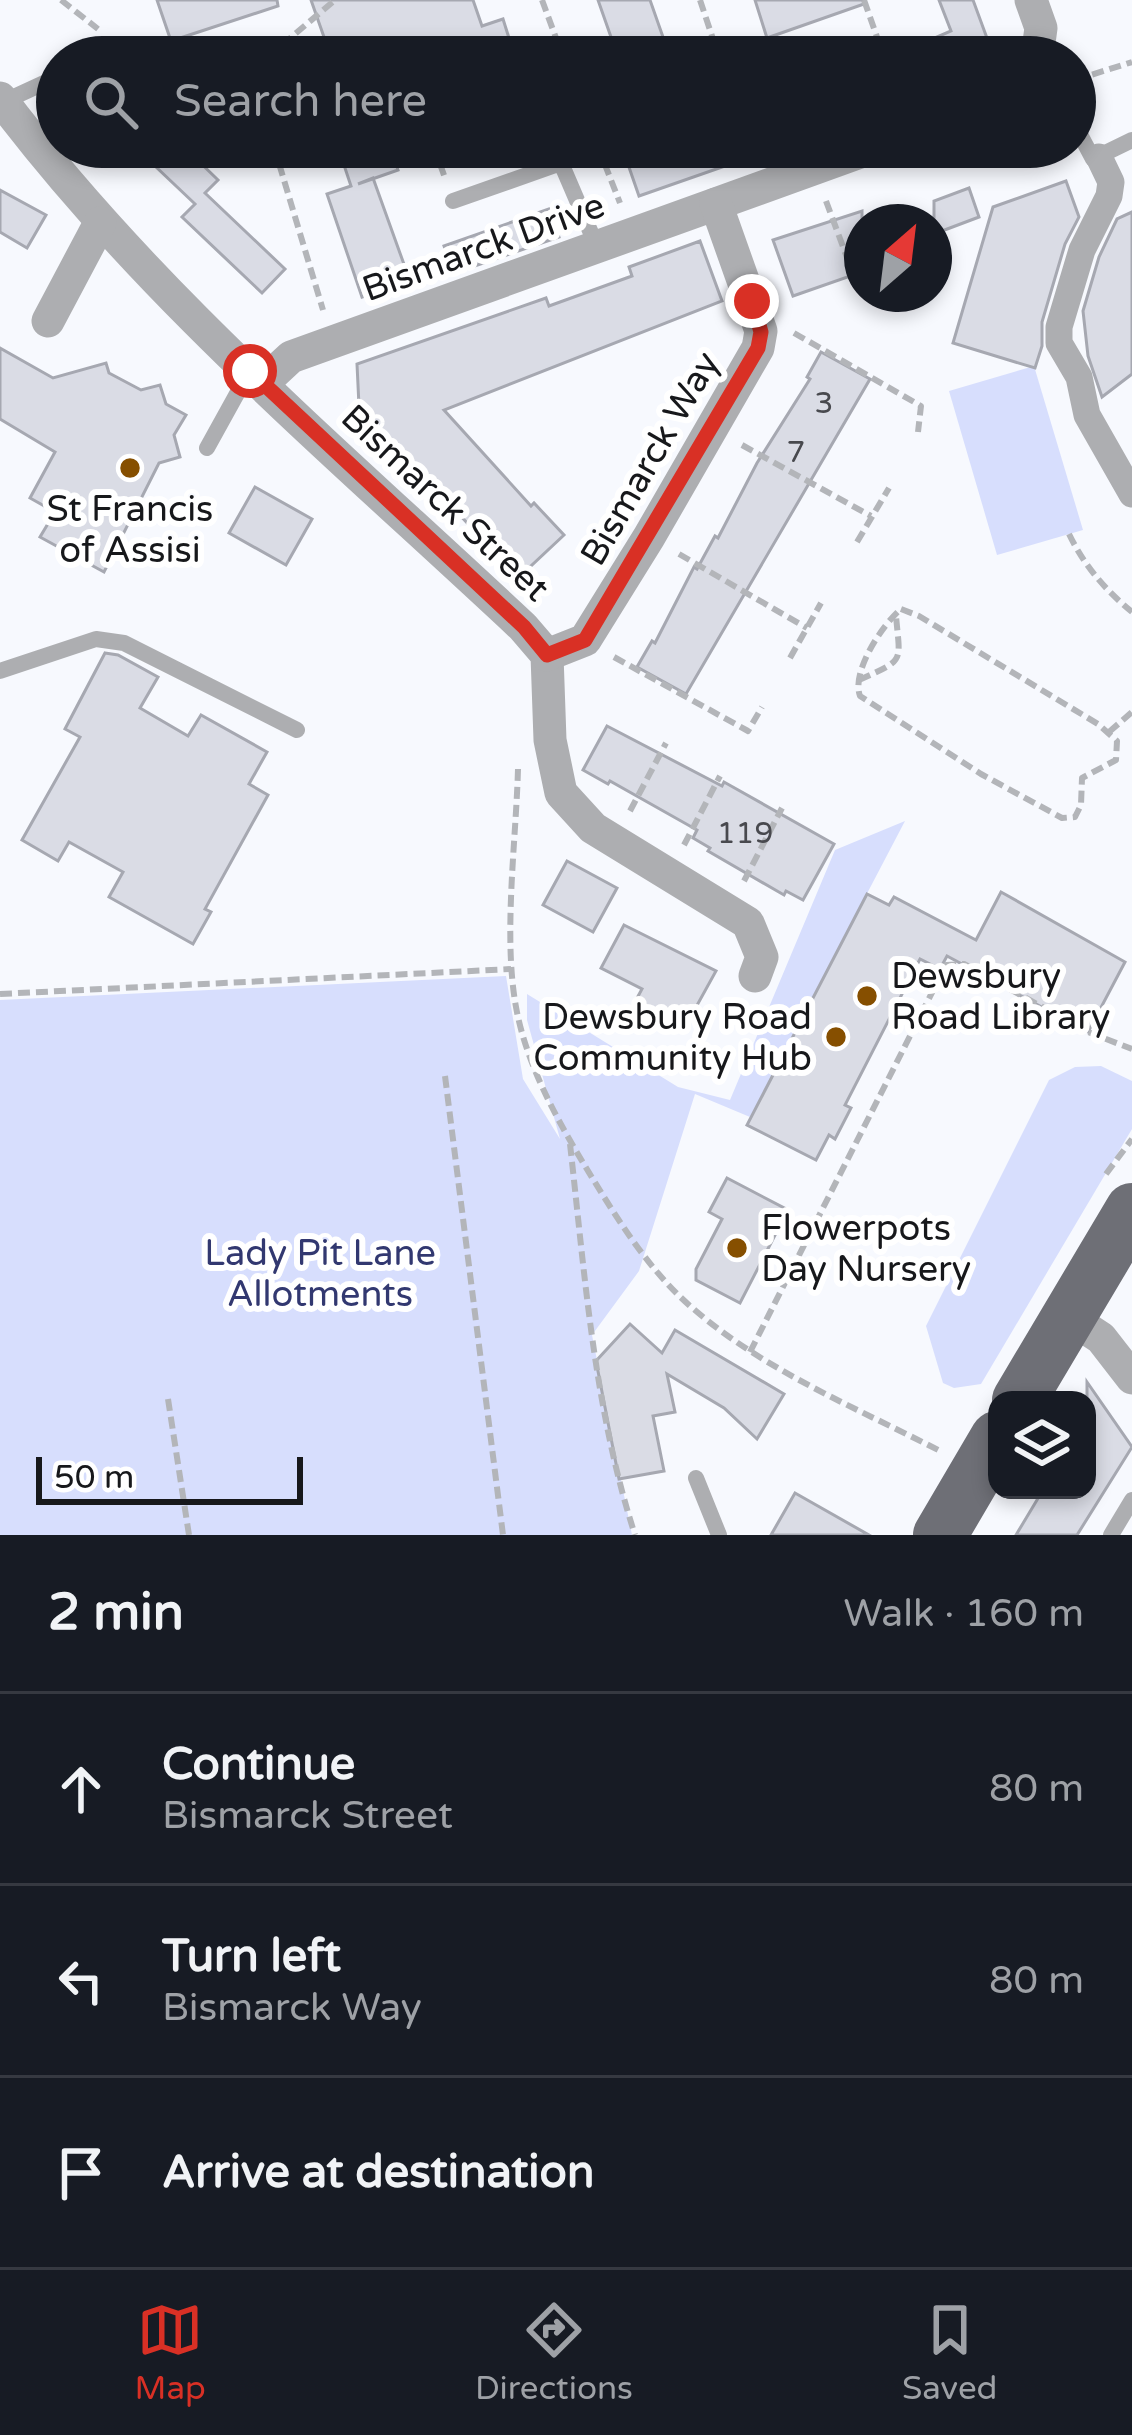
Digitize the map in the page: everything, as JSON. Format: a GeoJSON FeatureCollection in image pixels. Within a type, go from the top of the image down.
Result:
{"type":"FeatureCollection","features":[{"type":"Feature","properties":{"kind":"main road"},"geometry":{"type":"LineString","coordinates":[[1024,1391],[1132,1210]]}},
{"type":"Feature","properties":{"kind":"main road"},"geometry":{"type":"LineString","coordinates":[[940,1535],[987,1454]]}},
{"type":"Feature","properties":{"kind":"street"},"geometry":{"type":"LineString","coordinates":[[1031,0],[1040,36]]}},
{"type":"Feature","properties":{"kind":"street","name":"Bismarck Street"},"geometry":{"type":"LineString","coordinates":[[2,100],[36,143]]}},
{"type":"Feature","properties":{"kind":"street"},"geometry":{"type":"LineString","coordinates":[[1099,157],[1111,182],[1109,196],[1082,250],[1059,327],[1059,343],[1079,377],[1087,415],[1132,494]]}},
{"type":"Feature","properties":{"kind":"street","name":"Bismarck Street"},"geometry":{"type":"LineString","coordinates":[[56,168],[100,223],[256,377],[524,627],[547,655],[550,740],[560,793],[592,828],[748,923],[762,957],[755,976]]}},
{"type":"Feature","properties":{"kind":"street","name":"Bismarck Drive"},"geometry":{"type":"LineString","coordinates":[[256,377],[291,357],[814,169]]}},
{"type":"Feature","properties":{"kind":"street","name":"Bismarck Way"},"geometry":{"type":"LineString","coordinates":[[585,640],[758,348],[761,332],[716,204]]}},
{"type":"Feature","properties":{"kind":"street"},"geometry":{"type":"LineString","coordinates":[[49,321],[100,223]]}},
{"type":"Feature","properties":{"kind":"street"},"geometry":{"type":"LineString","coordinates":[[547,655],[585,640]]}},
{"type":"Feature","properties":{"kind":"street"},"geometry":{"type":"LineString","coordinates":[[1069,1317],[1128,1363]]}},
{"type":"Feature","properties":{"kind":"lane"},"geometry":{"type":"LineString","coordinates":[[2,100],[36,86]]}},
{"type":"Feature","properties":{"kind":"lane"},"geometry":{"type":"LineString","coordinates":[[1096,158],[1132,140]]}},
{"type":"Feature","properties":{"kind":"lane"},"geometry":{"type":"LineString","coordinates":[[453,201],[547,168]]}},
{"type":"Feature","properties":{"kind":"lane"},"geometry":{"type":"LineString","coordinates":[[563,168],[598,247]]}},
{"type":"Feature","properties":{"kind":"lane"},"geometry":{"type":"LineString","coordinates":[[207,448],[256,377]]}},
{"type":"Feature","properties":{"kind":"lane"},"geometry":{"type":"LineString","coordinates":[[0,671],[96,638],[124,643],[296,730]]}},
{"type":"Feature","properties":{"kind":"lane"},"geometry":{"type":"LineString","coordinates":[[696,1478],[719,1535]]}},
{"type":"Feature","properties":{"kind":"lane"},"geometry":{"type":"LineString","coordinates":[[1111,1535],[1132,1500]]}},
{"type":"Feature","properties":{"kind":"path"},"geometry":{"type":"LineString","coordinates":[[294,36],[335,0]]}},
{"type":"Feature","properties":{"kind":"path"},"geometry":{"type":"LineString","coordinates":[[542,0],[555,36]]}},
{"type":"Feature","properties":{"kind":"path"},"geometry":{"type":"LineString","coordinates":[[700,0],[712,36]]}},
{"type":"Feature","properties":{"kind":"path"},"geometry":{"type":"LineString","coordinates":[[864,0],[877,36]]}},
{"type":"Feature","properties":{"kind":"path"},"geometry":{"type":"LineString","coordinates":[[1096,73],[1132,62]]}},
{"type":"Feature","properties":{"kind":"path"},"geometry":{"type":"LineString","coordinates":[[279,168],[333,342]]}},
{"type":"Feature","properties":{"kind":"path"},"geometry":{"type":"LineString","coordinates":[[606,168],[632,235]]}},
{"type":"Feature","properties":{"kind":"path"},"geometry":{"type":"LineString","coordinates":[[814,169],[844,249]]}},
{"type":"Feature","properties":{"kind":"path"},"geometry":{"type":"LineString","coordinates":[[761,332],[786,328],[921,406],[918,432]]}},
{"type":"Feature","properties":{"kind":"path"},"geometry":{"type":"LineString","coordinates":[[712,429],[871,516]]}},
{"type":"Feature","properties":{"kind":"path"},"geometry":{"type":"LineString","coordinates":[[857,542],[889,488]]}},
{"type":"Feature","properties":{"kind":"path"},"geometry":{"type":"LineString","coordinates":[[1069,534],[1109,593],[1132,611]]}},
{"type":"Feature","properties":{"kind":"path"},"geometry":{"type":"LineString","coordinates":[[650,537],[807,628]]}},
{"type":"Feature","properties":{"kind":"path"},"geometry":{"type":"LineString","coordinates":[[790,658],[821,603]]}},
{"type":"Feature","properties":{"kind":"path"},"geometry":{"type":"LineString","coordinates":[[907,609],[1109,732],[1117,741],[1116,760],[1082,778],[1076,817],[1062,818],[870,705],[860,696],[857,682],[896,612],[907,609]]}},
{"type":"Feature","properties":{"kind":"path"},"geometry":{"type":"LineString","coordinates":[[857,682],[890,667],[897,658],[901,650],[896,612]]}},
{"type":"Feature","properties":{"kind":"path"},"geometry":{"type":"LineString","coordinates":[[585,640],[748,731],[762,707]]}},
{"type":"Feature","properties":{"kind":"path"},"geometry":{"type":"LineString","coordinates":[[1109,732],[1132,712]]}},
{"type":"Feature","properties":{"kind":"path"},"geometry":{"type":"LineString","coordinates":[[614,841],[666,743]]}},
{"type":"Feature","properties":{"kind":"path"},"geometry":{"type":"LineString","coordinates":[[519,764],[512,969],[516,1010],[537,1076],[627,1235],[693,1309],[750,1352],[987,1454]]}},
{"type":"Feature","properties":{"kind":"path"},"geometry":{"type":"LineString","coordinates":[[668,874],[721,776]]}},
{"type":"Feature","properties":{"kind":"path"},"geometry":{"type":"LineString","coordinates":[[728,911],[782,808]]}},
{"type":"Feature","properties":{"kind":"path"},"geometry":{"type":"LineString","coordinates":[[750,1352],[946,965],[964,964],[1088,1032],[1132,1049]]}},
{"type":"Feature","properties":{"kind":"path"},"geometry":{"type":"LineString","coordinates":[[0,994],[512,969]]}},
{"type":"Feature","properties":{"kind":"path"},"geometry":{"type":"LineString","coordinates":[[446,1076],[503,1535]]}},
{"type":"Feature","properties":{"kind":"path"},"geometry":{"type":"LineString","coordinates":[[570,1141],[593,1356],[616,1479],[635,1535]]}},
{"type":"Feature","properties":{"kind":"path"},"geometry":{"type":"LineString","coordinates":[[168,1400],[189,1535]]}},
{"type":"Feature","properties":{"kind":"green space"},"geometry":{"type":"Polygon","coordinates":[[[1034,366],[1083,530],[997,555],[949,391],[1034,366]]]}},
{"type":"Feature","properties":{"kind":"green space","name":"Lady Pit Lane Allotments"},"geometry":{"type":"Polygon","coordinates":[[[905,821],[750,1117],[695,1094],[639,1271],[592,1335],[632,1535],[0,1535],[0,1000],[506,976],[523,1079],[560,1139],[527,1020],[527,994],[678,1087],[730,1100],[835,850],[905,821]]]}},
{"type":"Feature","properties":{"kind":"green space"},"geometry":{"type":"Polygon","coordinates":[[[1101,1066],[1132,1081],[1132,1129],[981,1384],[954,1388],[943,1383],[926,1326],[1049,1080],[1075,1067],[1101,1066]]]}},
{"type":"Feature","properties":{"kind":"building"},"geometry":{"type":"Polygon","coordinates":[[[157,0],[277,0],[278,6],[186,36],[169,36],[157,0]]]}},
{"type":"Feature","properties":{"kind":"building"},"geometry":{"type":"Polygon","coordinates":[[[311,0],[473,0],[482,26],[503,19],[508,36],[324,36],[311,0]]]}},
{"type":"Feature","properties":{"kind":"building"},"geometry":{"type":"Polygon","coordinates":[[[598,0],[650,0],[663,36],[611,36],[598,0]]]}},
{"type":"Feature","properties":{"kind":"building"},"geometry":{"type":"Polygon","coordinates":[[[755,0],[863,0],[864,4],[766,36],[755,0]]]}},
{"type":"Feature","properties":{"kind":"building"},"geometry":{"type":"Polygon","coordinates":[[[939,0],[973,0],[986,36],[939,36],[951,31],[939,0]]]}},
{"type":"Feature","properties":{"kind":"building"},"geometry":{"type":"Polygon","coordinates":[[[157,168],[206,168],[218,180],[205,193],[285,269],[262,293],[182,217],[195,204],[157,168]]]}},
{"type":"Feature","properties":{"kind":"building"},"geometry":{"type":"Polygon","coordinates":[[[345,168],[397,168],[373,179],[410,281],[362,297],[327,194],[351,186],[345,168]]]}},
{"type":"Feature","properties":{"kind":"building"},"geometry":{"type":"Polygon","coordinates":[[[629,168],[719,168],[639,196],[629,168]]]}},
{"type":"Feature","properties":{"kind":"building"},"geometry":{"type":"Polygon","coordinates":[[[1066,181],[1079,217],[1065,244],[1042,322],[1042,346],[1035,368],[953,343],[993,207],[1066,181]]]}},
{"type":"Feature","properties":{"kind":"building"},"geometry":{"type":"Polygon","coordinates":[[[969,188],[979,217],[952,227],[952,204],[934,201],[969,188]]]}},
{"type":"Feature","properties":{"kind":"building"},"geometry":{"type":"Polygon","coordinates":[[[0,190],[46,215],[27,248],[0,232],[0,190]]]}},
{"type":"Feature","properties":{"kind":"building"},"geometry":{"type":"Polygon","coordinates":[[[549,209],[559,237],[454,273],[444,246],[549,209]]]}},
{"type":"Feature","properties":{"kind":"building"},"geometry":{"type":"Polygon","coordinates":[[[1132,212],[1132,374],[1102,397],[1088,356],[1083,311],[1099,257],[1117,219],[1132,212]]]}},
{"type":"Feature","properties":{"kind":"building"},"geometry":{"type":"Polygon","coordinates":[[[844,217],[844,278],[793,296],[773,240],[844,217]]]}},
{"type":"Feature","properties":{"kind":"building"},"geometry":{"type":"Polygon","coordinates":[[[700,241],[722,301],[444,410],[531,506],[534,503],[564,535],[518,578],[359,406],[357,364],[546,298],[549,306],[632,276],[629,267],[700,241]]]}},
{"type":"Feature","properties":{"kind":"building","name":"St Francis of Assisi"},"geometry":{"type":"Polygon","coordinates":[[[0,348],[53,378],[106,363],[109,373],[141,390],[160,385],[166,404],[186,415],[174,435],[180,457],[159,463],[104,572],[40,537],[55,512],[30,498],[55,452],[0,419],[0,348]]]}},
{"type":"Feature","properties":{"kind":"building"},"geometry":{"type":"Polygon","coordinates":[[[821,352],[870,379],[686,694],[637,667],[655,643],[694,567],[718,538],[821,352]]]}},
{"type":"Feature","properties":{"kind":"building"},"geometry":{"type":"Polygon","coordinates":[[[255,487],[312,519],[286,565],[229,533],[255,487]]]}},
{"type":"Feature","properties":{"kind":"building"},"geometry":{"type":"Polygon","coordinates":[[[105,653],[158,677],[140,708],[188,736],[201,715],[267,752],[249,784],[268,795],[205,909],[211,912],[193,944],[109,897],[123,872],[69,842],[58,861],[22,840],[80,737],[65,729],[105,653]]]}},
{"type":"Feature","properties":{"kind":"building"},"geometry":{"type":"Polygon","coordinates":[[[607,726],[722,786],[724,782],[834,844],[803,900],[786,891],[784,895],[708,851],[693,838],[697,830],[583,770],[607,726]]]}},
{"type":"Feature","properties":{"kind":"building"},"geometry":{"type":"Polygon","coordinates":[[[567,861],[617,888],[593,932],[543,905],[567,861]]]}},
{"type":"Feature","properties":{"kind":"building","name":"Dewsbury Road Community Hub"},"geometry":{"type":"Polygon","coordinates":[[[1001,892],[1125,962],[1088,1032],[947,956],[940,969],[920,959],[845,1105],[851,1108],[835,1139],[829,1135],[816,1160],[747,1125],[867,894],[889,905],[894,897],[976,940],[1001,892]]]}},
{"type":"Feature","properties":{"kind":"building"},"geometry":{"type":"Polygon","coordinates":[[[624,925],[716,971],[685,1027],[636,1000],[642,989],[601,968],[624,925]]]}},
{"type":"Feature","properties":{"kind":"building","name":"Flowerpots Day Nursery"},"geometry":{"type":"Polygon","coordinates":[[[727,1178],[788,1210],[740,1303],[696,1280],[696,1269],[722,1219],[709,1212],[727,1178]]]}},
{"type":"Feature","properties":{"kind":"building"},"geometry":{"type":"Polygon","coordinates":[[[630,1324],[662,1353],[675,1330],[784,1394],[757,1439],[724,1408],[667,1374],[675,1412],[653,1416],[664,1471],[619,1479],[596,1361],[630,1324]]]}},
{"type":"Feature","properties":{"kind":"building"},"geometry":{"type":"Polygon","coordinates":[[[1096,1395],[1132,1447],[1077,1535],[1016,1535],[1038,1499],[1096,1499],[1096,1395]]]}},
{"type":"Feature","properties":{"kind":"building"},"geometry":{"type":"Polygon","coordinates":[[[795,1493],[869,1535],[771,1535],[795,1493]]]}},
{"type":"Feature","properties":{"kind":"place","name":"St Francis of Assisi"},"geometry":{"type":"Point","coordinates":[130,468]}},
{"type":"Feature","properties":{"kind":"place","name":"Dewsbury Road Library"},"geometry":{"type":"Point","coordinates":[867,996]}},
{"type":"Feature","properties":{"kind":"place","name":"Dewsbury Road Community Hub"},"geometry":{"type":"Point","coordinates":[836,1037]}},
{"type":"Feature","properties":{"kind":"place","name":"Flowerpots Day Nursery"},"geometry":{"type":"Point","coordinates":[737,1248]}},
{"type":"Feature","properties":{"kind":"route"},"geometry":{"type":"LineString","coordinates":[[250,371],[524,627],[547,655],[585,640],[700,452],[758,348],[761,332],[752,301]]}}]}
